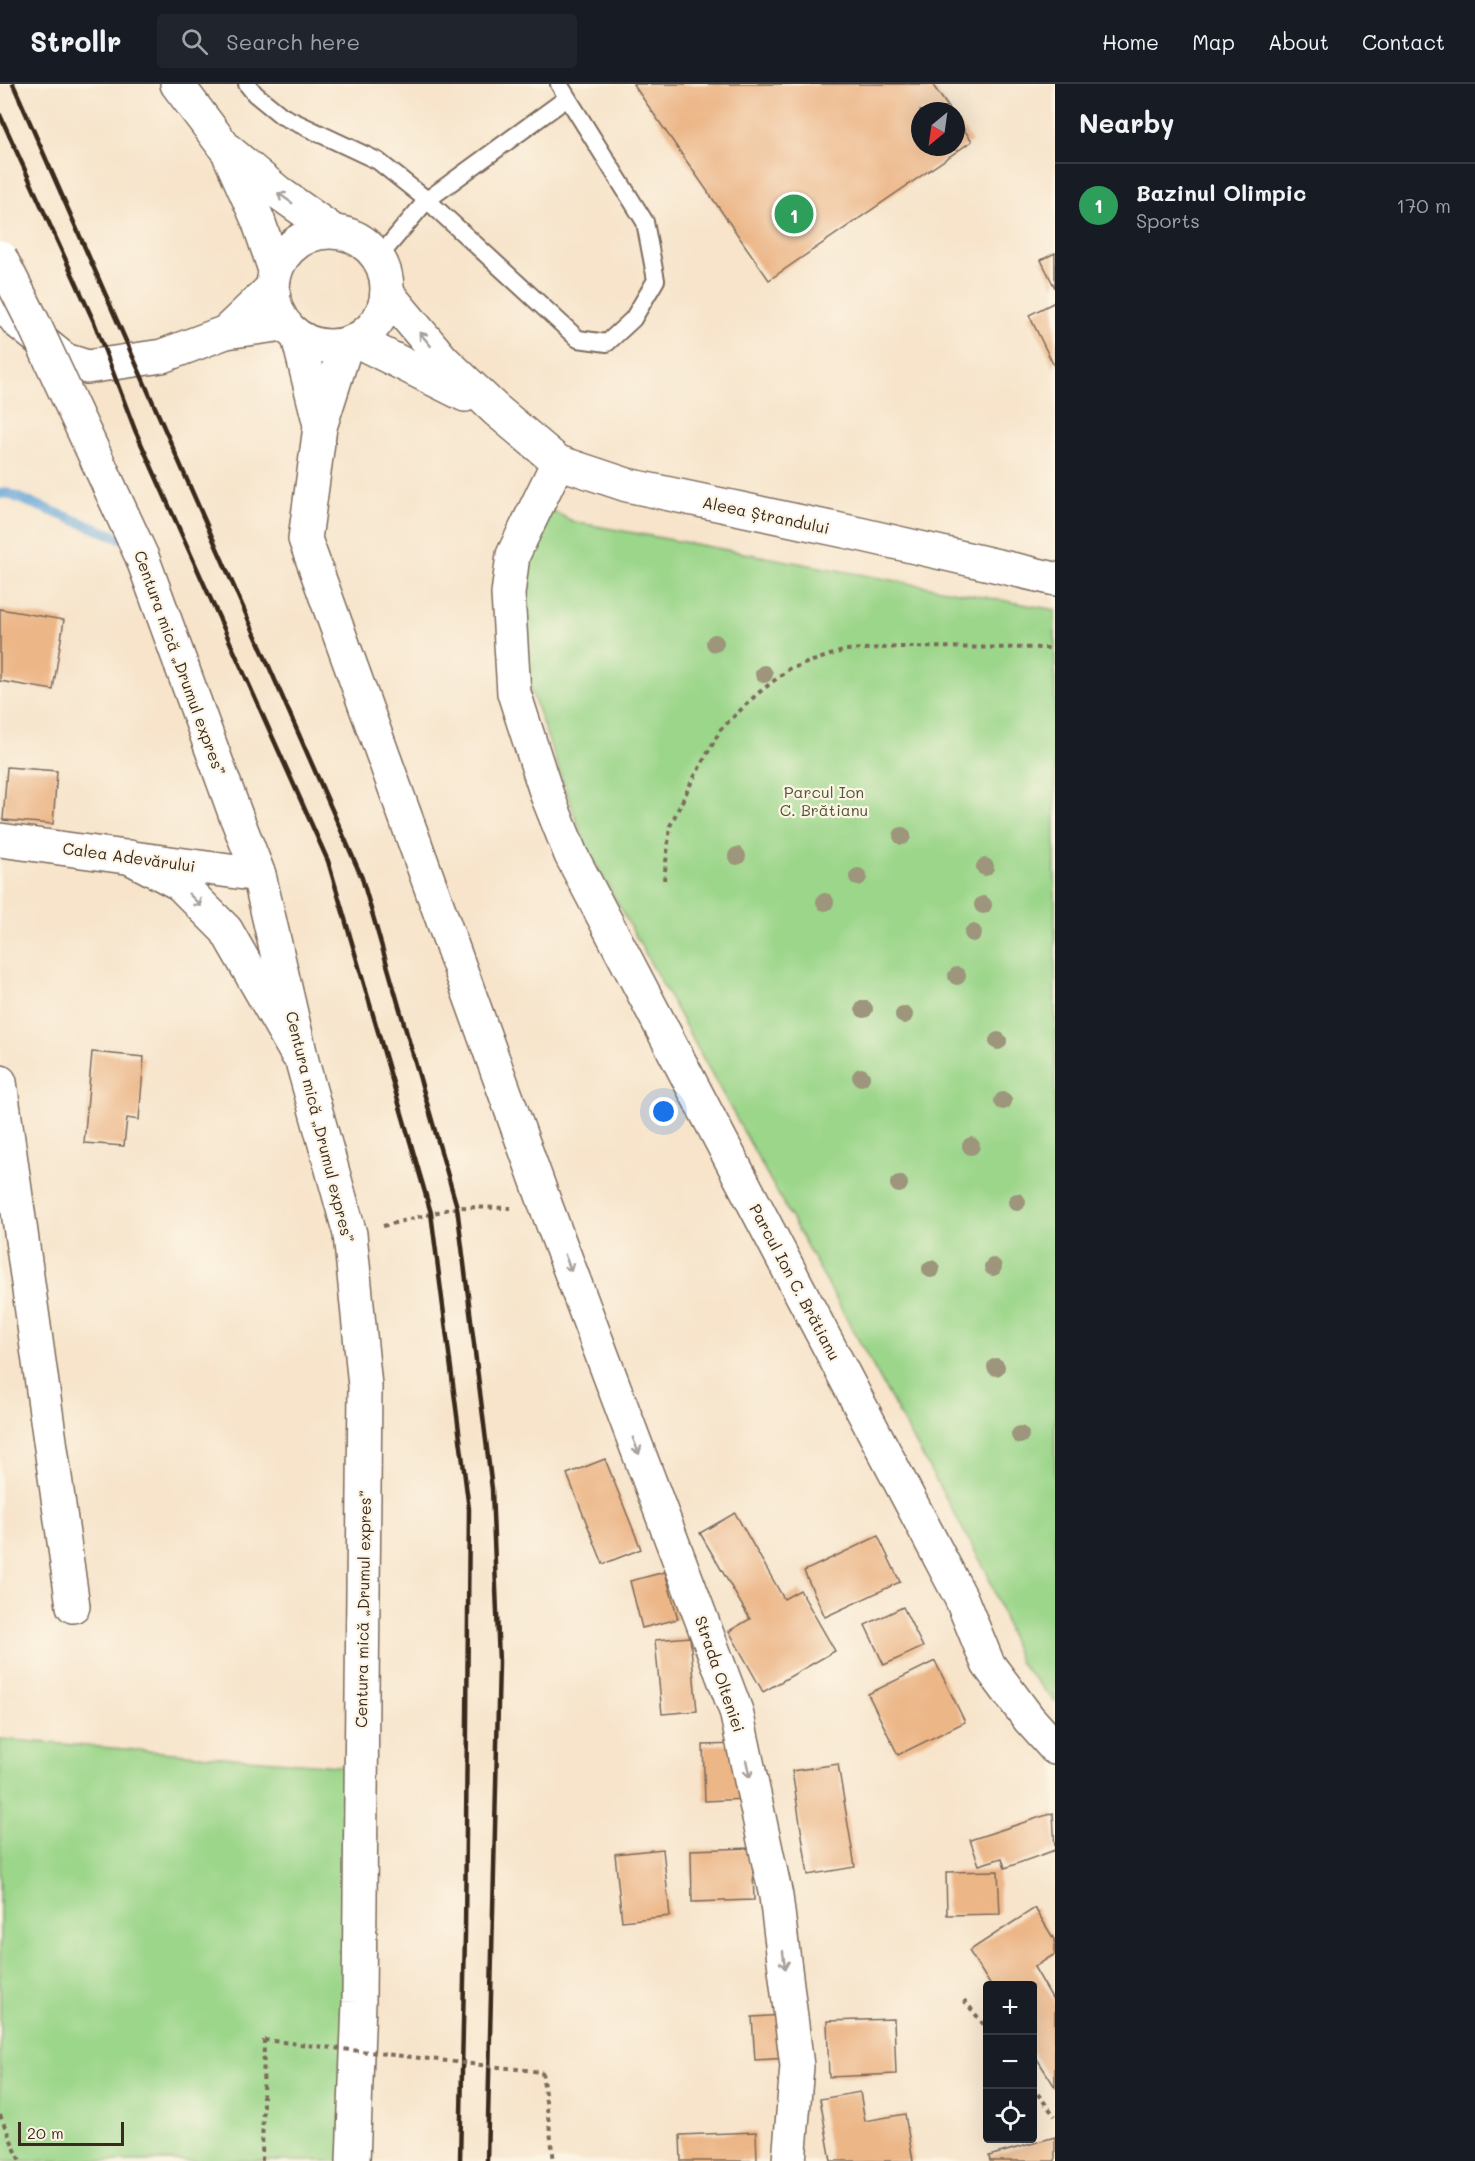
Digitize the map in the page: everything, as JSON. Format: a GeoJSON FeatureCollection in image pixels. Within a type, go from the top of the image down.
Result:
{"type":"FeatureCollection","features":[{"type":"Feature","properties":{"kind":"street"},"geometry":{"type":"LineString","coordinates":[[177,84],[225,148],[258,220],[273,280],[276,309],[291,331],[320,427]]}},
{"type":"Feature","properties":{"kind":"street"},"geometry":{"type":"LineString","coordinates":[[225,148],[279,193],[333,231]]}},
{"type":"Feature","properties":{"kind":"street"},"geometry":{"type":"LineString","coordinates":[[226,332],[273,280],[284,253],[298,239],[315,232],[333,231],[351,235],[366,244],[378,258],[385,274],[387,292],[383,310],[374,325],[352,343],[320,427]]}},
{"type":"Feature","properties":{"kind":"street","name":"Centura mică „Drumul expres”"},"geometry":{"type":"LineString","coordinates":[[0,257],[33,322],[142,557],[258,875],[303,1065],[350,1234],[365,1386],[359,2002],[353,2161]]}},
{"type":"Feature","properties":{"kind":"street","name":"Aleea Ștrandului"},"geometry":{"type":"LineString","coordinates":[[387,292],[443,360],[496,410],[558,462],[627,485],[859,534],[1055,579]]}},
{"type":"Feature","properties":{"kind":"street"},"geometry":{"type":"LineString","coordinates":[[0,299],[18,322],[66,360],[87,367],[162,356],[226,332],[291,331],[315,344],[331,346],[352,343]]}},
{"type":"Feature","properties":{"kind":"street","name":"Aleea Ștrandului"},"geometry":{"type":"LineString","coordinates":[[352,343],[496,410]]}},
{"type":"Feature","properties":{"kind":"street","name":"Strada Olteniei"},"geometry":{"type":"LineString","coordinates":[[320,427],[305,539],[547,1209],[736,1711],[776,1896],[797,2066],[789,2161]]}},
{"type":"Feature","properties":{"kind":"street","name":"Parcul Ion C. Brătianu"},"geometry":{"type":"LineString","coordinates":[[558,462],[513,555],[508,594],[514,693],[547,795],[571,855],[961,1598],[988,1665],[1029,1719],[1055,1748]]}},
{"type":"Feature","properties":{"kind":"street","name":"Calea Adevărului"},"geometry":{"type":"LineString","coordinates":[[0,840],[258,875]]}},
{"type":"Feature","properties":{"kind":"street"},"geometry":{"type":"LineString","coordinates":[[129,857],[180,884],[226,930],[303,1065]]}},
{"type":"Feature","properties":{"kind":"street"},"geometry":{"type":"LineString","coordinates":[[0,1082],[73,1606]]}},
{"type":"Feature","properties":{"kind":"lane"},"geometry":{"type":"LineString","coordinates":[[247,84],[255,94],[282,116],[378,160],[427,200],[578,339],[607,343],[633,319],[656,280],[645,222],[563,91],[427,200],[378,258]]}},
{"type":"Feature","properties":{"kind":"path"},"geometry":{"type":"LineString","coordinates":[[664,880],[670,826],[721,729],[758,693],[789,669],[845,650],[898,647],[1055,648]]}},
{"type":"Feature","properties":{"kind":"path"},"geometry":{"type":"LineString","coordinates":[[350,1234],[457,1207],[547,1209]]}},
{"type":"Feature","properties":{"kind":"path"},"geometry":{"type":"LineString","coordinates":[[964,2000],[983,2025]]}},
{"type":"Feature","properties":{"kind":"path"},"geometry":{"type":"LineString","coordinates":[[261,2161],[264,2040],[542,2072],[554,2161]]}},
{"type":"Feature","properties":{"kind":"path"},"geometry":{"type":"LineString","coordinates":[[1034,2089],[1055,2116]]}},
{"type":"Feature","properties":{"kind":"path"},"geometry":{"type":"LineString","coordinates":[[0,2115],[20,2161]]}},
{"type":"Feature","properties":{"kind":"green space","name":"Parcul Ion C. Brătianu"},"geometry":{"type":"Polygon","coordinates":[[[549,509],[574,522],[1055,610],[1055,1702],[1020,1663],[987,1573],[585,844],[516,648],[524,554],[549,509]]]}},
{"type":"Feature","properties":{"kind":"green space"},"geometry":{"type":"Polygon","coordinates":[[[0,1739],[361,1768],[353,2161],[0,2161],[0,1739]]]}},
{"type":"Feature","properties":{"kind":"building"},"geometry":{"type":"Polygon","coordinates":[[[633,84],[932,84],[945,102],[911,102],[911,156],[950,156],[769,280],[633,84]]]}},
{"type":"Feature","properties":{"kind":"building"},"geometry":{"type":"Polygon","coordinates":[[[965,131],[972,141],[965,146],[965,131]]]}},
{"type":"Feature","properties":{"kind":"building"},"geometry":{"type":"Polygon","coordinates":[[[1055,253],[1055,288],[1041,260],[1055,253]]]}},
{"type":"Feature","properties":{"kind":"building"},"geometry":{"type":"Polygon","coordinates":[[[1055,302],[1055,368],[1029,315],[1055,302]]]}},
{"type":"Feature","properties":{"kind":"building"},"geometry":{"type":"Polygon","coordinates":[[[0,609],[64,620],[53,690],[0,681],[0,609]]]}},
{"type":"Feature","properties":{"kind":"building"},"geometry":{"type":"Polygon","coordinates":[[[7,767],[57,771],[53,824],[3,820],[7,767]]]}},
{"type":"Feature","properties":{"kind":"building"},"geometry":{"type":"Polygon","coordinates":[[[92,1052],[144,1057],[139,1120],[127,1118],[124,1146],[84,1143],[92,1052]]]}},
{"type":"Feature","properties":{"kind":"building"},"geometry":{"type":"Polygon","coordinates":[[[605,1459],[641,1549],[603,1564],[567,1474],[605,1459]]]}},
{"type":"Feature","properties":{"kind":"building"},"geometry":{"type":"Polygon","coordinates":[[[735,1513],[784,1599],[800,1590],[835,1651],[763,1692],[729,1631],[750,1619],[700,1533],[735,1513]]]}},
{"type":"Feature","properties":{"kind":"building"},"geometry":{"type":"Polygon","coordinates":[[[878,1536],[900,1582],[825,1617],[804,1571],[878,1536]]]}},
{"type":"Feature","properties":{"kind":"building"},"geometry":{"type":"Polygon","coordinates":[[[665,1572],[678,1619],[642,1628],[630,1581],[665,1572]]]}},
{"type":"Feature","properties":{"kind":"building"},"geometry":{"type":"Polygon","coordinates":[[[903,1607],[923,1647],[884,1665],[865,1625],[903,1607]]]}},
{"type":"Feature","properties":{"kind":"building"},"geometry":{"type":"Polygon","coordinates":[[[690,1637],[697,1711],[662,1714],[655,1640],[690,1637]]]}},
{"type":"Feature","properties":{"kind":"building"},"geometry":{"type":"Polygon","coordinates":[[[935,1661],[965,1722],[898,1755],[868,1694],[935,1661]]]}},
{"type":"Feature","properties":{"kind":"building"},"geometry":{"type":"Polygon","coordinates":[[[742,1744],[745,1799],[705,1801],[703,1745],[742,1744]]]}},
{"type":"Feature","properties":{"kind":"building"},"geometry":{"type":"Polygon","coordinates":[[[838,1764],[855,1867],[808,1875],[792,1771],[838,1764]]]}},
{"type":"Feature","properties":{"kind":"building"},"geometry":{"type":"Polygon","coordinates":[[[1053,1813],[1055,1850],[1005,1868],[1002,1858],[979,1865],[970,1840],[1053,1813]]]}},
{"type":"Feature","properties":{"kind":"building"},"geometry":{"type":"Polygon","coordinates":[[[752,1848],[754,1900],[692,1902],[691,1850],[752,1848]]]}},
{"type":"Feature","properties":{"kind":"building"},"geometry":{"type":"Polygon","coordinates":[[[663,1849],[670,1916],[622,1921],[615,1854],[663,1849]]]}},
{"type":"Feature","properties":{"kind":"building"},"geometry":{"type":"Polygon","coordinates":[[[998,1871],[1000,1914],[947,1915],[946,1872],[998,1871]]]}},
{"type":"Feature","properties":{"kind":"building"},"geometry":{"type":"Polygon","coordinates":[[[1035,1908],[1055,1941],[1055,1954],[1034,1967],[1055,2003],[1055,2087],[1037,2059],[1037,1981],[988,1981],[969,1951],[1035,1908]]]}},
{"type":"Feature","properties":{"kind":"building"},"geometry":{"type":"Polygon","coordinates":[[[786,2015],[789,2058],[755,2060],[752,2017],[786,2015]]]}},
{"type":"Feature","properties":{"kind":"building"},"geometry":{"type":"Polygon","coordinates":[[[894,2019],[896,2074],[829,2077],[827,2021],[894,2019]]]}},
{"type":"Feature","properties":{"kind":"building"},"geometry":{"type":"Polygon","coordinates":[[[860,2092],[865,2121],[905,2114],[913,2161],[831,2161],[820,2099],[860,2092]]]}},
{"type":"Feature","properties":{"kind":"building"},"geometry":{"type":"Polygon","coordinates":[[[756,2132],[757,2161],[681,2161],[680,2135],[756,2132]]]}},
{"type":"Feature","properties":{"kind":"building"},"geometry":{"type":"Polygon","coordinates":[[[1055,2137],[1055,2161],[990,2161],[989,2156],[1055,2137]]]}},
{"type":"Feature","properties":{"kind":"waterway"},"geometry":{"type":"LineString","coordinates":[[0,494],[6,493],[120,538]]}},
{"type":"Feature","properties":{"kind":"railway"},"geometry":{"type":"LineString","coordinates":[[13,84],[362,878],[457,1207],[492,1489],[499,1662],[487,2161]]}},
{"type":"Feature","properties":{"kind":"railway"},"geometry":{"type":"LineString","coordinates":[[0,115],[94,322],[135,430],[328,861],[431,1213],[469,1509],[465,1935],[460,2161]]}},
{"type":"Feature","properties":{"kind":"place","name":"Bazinul Olimpic"},"geometry":{"type":"Point","coordinates":[794,214]}}]}
